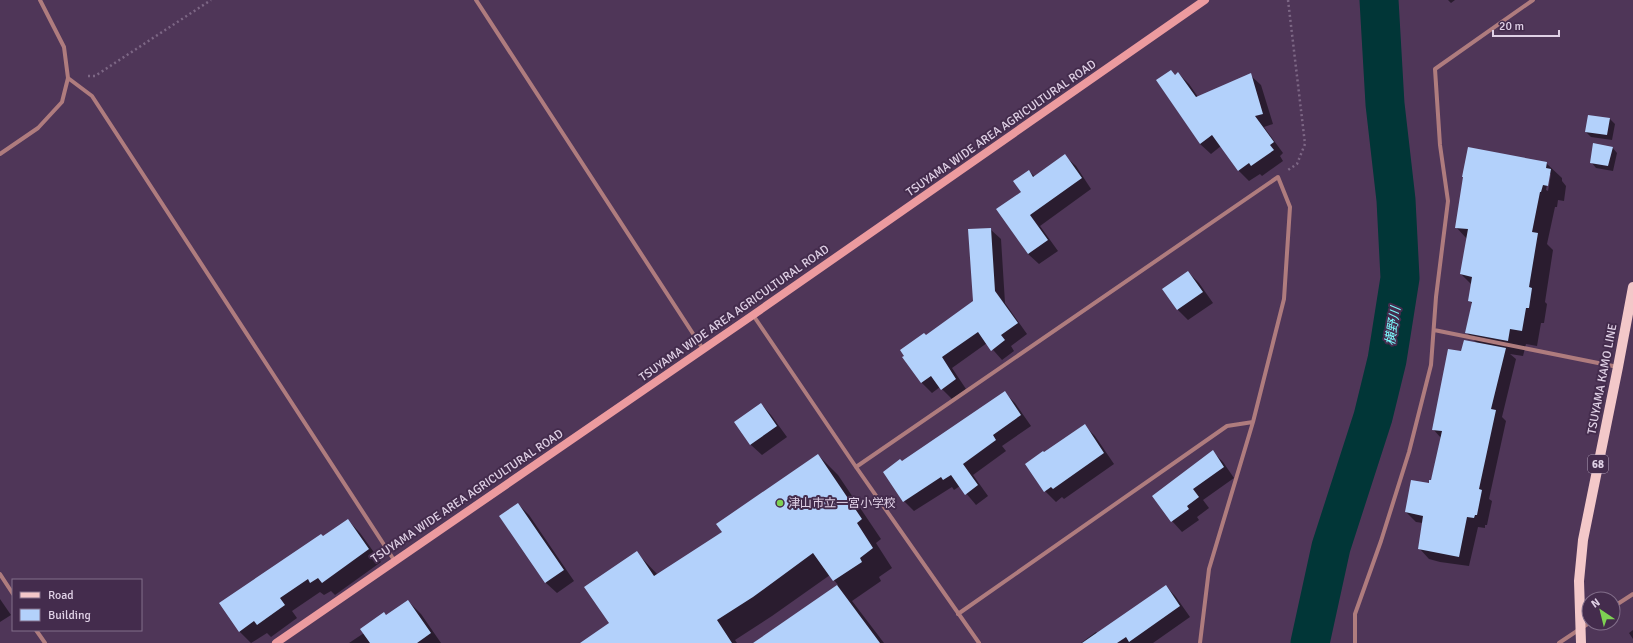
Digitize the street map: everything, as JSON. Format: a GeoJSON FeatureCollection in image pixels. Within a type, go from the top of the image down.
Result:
{"type":"FeatureCollection","features":[{"type":"Feature","properties":{"kind":"main road","name":"TSUYAMA KAMO LINE"},"geometry":{"type":"LineString","coordinates":[[1581,596],[1579,581],[1583,540],[1633,287]]}},
{"type":"Feature","properties":{"kind":"main road","name":"TSUYAMA KAMO LINE"},"geometry":{"type":"LineString","coordinates":[[1581,643],[1584,631]]}},
{"type":"Feature","properties":{"kind":"street"},"geometry":{"type":"LineString","coordinates":[[0,154],[38,128],[62,102],[68,78],[64,47],[40,0]]}},
{"type":"Feature","properties":{"kind":"street"},"geometry":{"type":"LineString","coordinates":[[476,0],[703,349]]}},
{"type":"Feature","properties":{"kind":"street","name":"TSUYAMA WIDE AREA AGRICULTURAL ROAD"},"geometry":{"type":"LineString","coordinates":[[276,643],[394,560],[753,315],[1206,0]]}},
{"type":"Feature","properties":{"kind":"street"},"geometry":{"type":"LineString","coordinates":[[1355,643],[1355,614],[1381,541],[1409,452],[1431,365],[1436,298],[1448,201],[1440,145],[1436,69],[1533,0]]}},
{"type":"Feature","properties":{"kind":"street"},"geometry":{"type":"LineString","coordinates":[[68,78],[92,96],[394,560]]}},
{"type":"Feature","properties":{"kind":"street"},"geometry":{"type":"LineString","coordinates":[[856,467],[1278,177],[1290,207],[1284,299],[1253,422],[1209,569],[1200,643]]}},
{"type":"Feature","properties":{"kind":"street"},"geometry":{"type":"LineString","coordinates":[[753,315],[856,467],[979,643]]}},
{"type":"Feature","properties":{"kind":"street"},"geometry":{"type":"LineString","coordinates":[[1434,330],[1618,367]]}},
{"type":"Feature","properties":{"kind":"street"},"geometry":{"type":"LineString","coordinates":[[958,614],[1227,426],[1253,422]]}},
{"type":"Feature","properties":{"kind":"street"},"geometry":{"type":"LineString","coordinates":[[0,574],[12,592]]}},
{"type":"Feature","properties":{"kind":"street"},"geometry":{"type":"LineString","coordinates":[[1621,602],[1633,594]]}},
{"type":"Feature","properties":{"kind":"street"},"geometry":{"type":"LineString","coordinates":[[1559,643],[1581,628]]}},
{"type":"Feature","properties":{"kind":"street"},"geometry":{"type":"LineString","coordinates":[[37,631],[45,643]]}},
{"type":"Feature","properties":{"kind":"path"},"geometry":{"type":"LineString","coordinates":[[68,78],[95,76],[211,0]]}},
{"type":"Feature","properties":{"kind":"path"},"geometry":{"type":"LineString","coordinates":[[1278,177],[1298,164],[1305,144],[1288,0]]}},
{"type":"Feature","properties":{"kind":"building"},"geometry":{"type":"Polygon","coordinates":[[[1171,70],[1175,75],[1178,72],[1196,97],[1251,73],[1263,114],[1255,116],[1274,142],[1270,145],[1274,150],[1251,166],[1249,163],[1238,171],[1212,135],[1200,144],[1156,80],[1171,70]]]}},
{"type":"Feature","properties":{"kind":"building"},"geometry":{"type":"Polygon","coordinates":[[[1588,115],[1610,118],[1607,135],[1585,132],[1588,115]]]}},
{"type":"Feature","properties":{"kind":"building"},"geometry":{"type":"Polygon","coordinates":[[[1593,143],[1613,147],[1608,166],[1590,163],[1593,143]]]}},
{"type":"Feature","properties":{"kind":"building"},"geometry":{"type":"Polygon","coordinates":[[[1468,147],[1547,162],[1546,168],[1551,169],[1548,186],[1543,185],[1540,192],[1532,232],[1538,233],[1529,287],[1532,288],[1529,308],[1526,308],[1522,331],[1510,329],[1508,341],[1465,333],[1472,302],[1468,301],[1472,277],[1460,274],[1468,229],[1455,228],[1468,147]]]}},
{"type":"Feature","properties":{"kind":"building"},"geometry":{"type":"Polygon","coordinates":[[[1065,154],[1082,178],[1030,215],[1048,240],[1028,254],[996,209],[1021,192],[1013,181],[1029,170],[1033,177],[1065,154]]]}},
{"type":"Feature","properties":{"kind":"building"},"geometry":{"type":"Polygon","coordinates":[[[991,228],[995,291],[1018,323],[1001,335],[1005,340],[991,351],[978,332],[942,357],[956,379],[941,390],[931,376],[921,383],[902,357],[904,356],[900,350],[924,333],[926,335],[973,301],[968,229],[991,228]]]}},
{"type":"Feature","properties":{"kind":"building"},"geometry":{"type":"Polygon","coordinates":[[[1188,271],[1203,292],[1177,310],[1162,289],[1188,271]]]}},
{"type":"Feature","properties":{"kind":"building"},"geometry":{"type":"Polygon","coordinates":[[[1464,340],[1506,348],[1491,409],[1496,410],[1479,489],[1482,490],[1477,515],[1475,515],[1474,518],[1467,517],[1459,557],[1418,549],[1423,516],[1405,512],[1411,480],[1429,483],[1429,480],[1431,480],[1442,431],[1432,430],[1448,349],[1461,351],[1464,340]]]}},
{"type":"Feature","properties":{"kind":"building"},"geometry":{"type":"Polygon","coordinates":[[[1005,391],[1021,415],[993,435],[996,440],[963,464],[978,485],[965,495],[951,475],[943,480],[941,477],[903,502],[883,472],[900,459],[902,461],[1005,391]]]}},
{"type":"Feature","properties":{"kind":"building"},"geometry":{"type":"Polygon","coordinates":[[[761,403],[777,426],[750,445],[734,422],[761,403]]]}},
{"type":"Feature","properties":{"kind":"building"},"geometry":{"type":"Polygon","coordinates":[[[1085,424],[1104,453],[1053,489],[1051,487],[1044,492],[1025,464],[1085,424]]]}},
{"type":"Feature","properties":{"kind":"building"},"geometry":{"type":"Polygon","coordinates":[[[1213,450],[1224,467],[1193,489],[1199,497],[1187,506],[1189,509],[1171,522],[1152,496],[1213,450]]]}},
{"type":"Feature","properties":{"kind":"building"},"geometry":{"type":"Polygon","coordinates":[[[818,454],[862,519],[857,523],[873,548],[860,558],[862,562],[833,581],[813,553],[753,597],[717,620],[732,643],[580,643],[609,623],[584,587],[637,551],[654,576],[722,532],[716,524],[818,454]]]}},
{"type":"Feature","properties":{"kind":"building"},"geometry":{"type":"Polygon","coordinates":[[[518,503],[564,570],[545,583],[499,516],[518,503]]]}},
{"type":"Feature","properties":{"kind":"building"},"geometry":{"type":"Polygon","coordinates":[[[348,519],[369,549],[322,583],[318,578],[310,583],[308,579],[280,598],[285,605],[257,625],[254,621],[239,632],[219,603],[321,534],[323,536],[348,519]]]}},
{"type":"Feature","properties":{"kind":"building"},"geometry":{"type":"Polygon","coordinates":[[[837,585],[880,643],[753,643],[837,585]]]}},
{"type":"Feature","properties":{"kind":"building"},"geometry":{"type":"Polygon","coordinates":[[[1166,585],[1180,606],[1129,642],[1126,637],[1117,643],[1082,643],[1166,585]]]}},
{"type":"Feature","properties":{"kind":"building"},"geometry":{"type":"Polygon","coordinates":[[[408,600],[431,633],[417,643],[370,643],[360,629],[384,612],[386,615],[408,600]]]}},
{"type":"Feature","properties":{"kind":"waterway","name":"横野川"},"geometry":{"type":"LineString","coordinates":[[1310,643],[1331,547],[1373,417],[1387,360],[1400,278],[1396,200],[1385,104],[1379,0]]}},
{"type":"Feature","properties":{"kind":"place","name":"津山市立一宮小学校"},"geometry":{"type":"Point","coordinates":[780,503]}}]}
